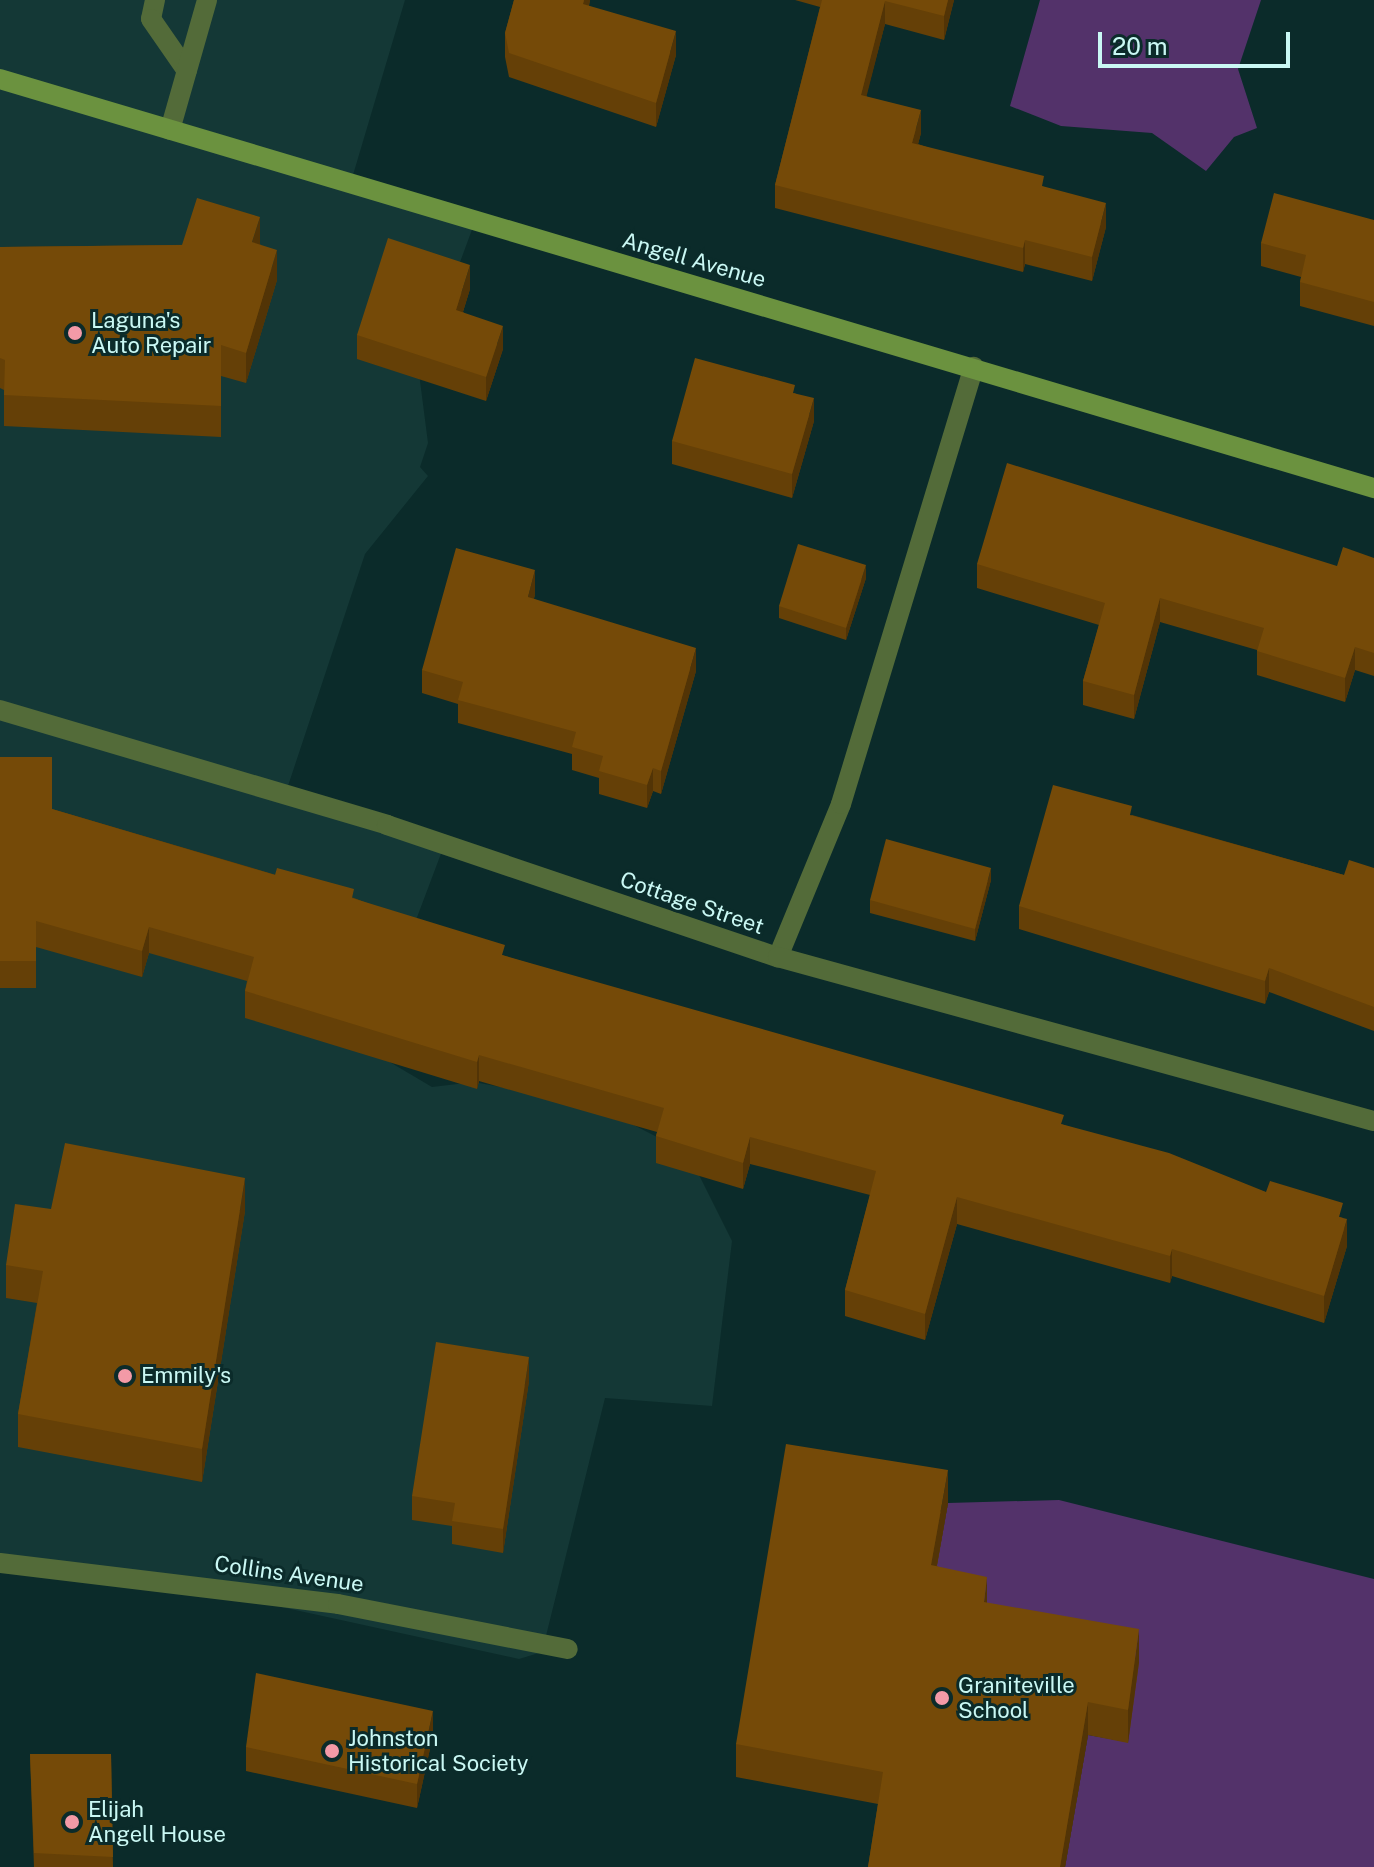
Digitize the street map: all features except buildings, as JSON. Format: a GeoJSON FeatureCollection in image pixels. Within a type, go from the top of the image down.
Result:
{"type":"FeatureCollection","features":[{"type":"Feature","properties":{"kind":"street"},"geometry":{"type":"LineString","coordinates":[[155,0],[151,19],[187,71]]}},
{"type":"Feature","properties":{"kind":"street"},"geometry":{"type":"LineString","coordinates":[[170,130],[207,0]]}},
{"type":"Feature","properties":{"kind":"street","name":"Angell Avenue"},"geometry":{"type":"LineString","coordinates":[[0,79],[1374,488]]}},
{"type":"Feature","properties":{"kind":"street"},"geometry":{"type":"LineString","coordinates":[[778,957],[841,804],[974,367]]}},
{"type":"Feature","properties":{"kind":"street","name":"Cottage Street"},"geometry":{"type":"LineString","coordinates":[[0,710],[387,825],[778,957],[1374,1121]]}},
{"type":"Feature","properties":{"kind":"street","name":"Collins Avenue"},"geometry":{"type":"LineString","coordinates":[[0,1563],[338,1604],[568,1649]]}},
{"type":"Feature","properties":{"kind":"shaded area"},"geometry":{"type":"Polygon","coordinates":[[[0,0],[405,0],[353,175],[473,227],[419,373],[428,443],[420,467],[428,476],[365,554],[286,792],[442,851],[384,1005],[388,1061],[432,1087],[474,1082],[593,1104],[688,1153],[732,1241],[712,1406],[605,1398],[542,1652],[519,1659],[190,1587],[0,1563],[0,0]]]}},
{"type":"Feature","properties":{"kind":"shaded area"},"geometry":{"type":"Polygon","coordinates":[[[1040,0],[1261,0],[1238,69],[1257,128],[1234,137],[1206,171],[1152,133],[1061,126],[1010,106],[1040,0]]]}},
{"type":"Feature","properties":{"kind":"shaded area"},"geometry":{"type":"Polygon","coordinates":[[[1059,1500],[1374,1579],[1374,1867],[1065,1867],[1088,1735],[1128,1742],[931,1598],[948,1503],[1059,1500]]]}},
{"type":"Feature","properties":{"kind":"place","name":"Laguna's Auto Repair"},"geometry":{"type":"Point","coordinates":[75,333]}},
{"type":"Feature","properties":{"kind":"place","name":"Emmily's"},"geometry":{"type":"Point","coordinates":[125,1376]}},
{"type":"Feature","properties":{"kind":"place","name":"Graniteville School"},"geometry":{"type":"Point","coordinates":[942,1698]}},
{"type":"Feature","properties":{"kind":"place","name":"Johnston Historical Society"},"geometry":{"type":"Point","coordinates":[332,1751]}},
{"type":"Feature","properties":{"kind":"place","name":"Elijah Angell House"},"geometry":{"type":"Point","coordinates":[72,1822]}}]}
